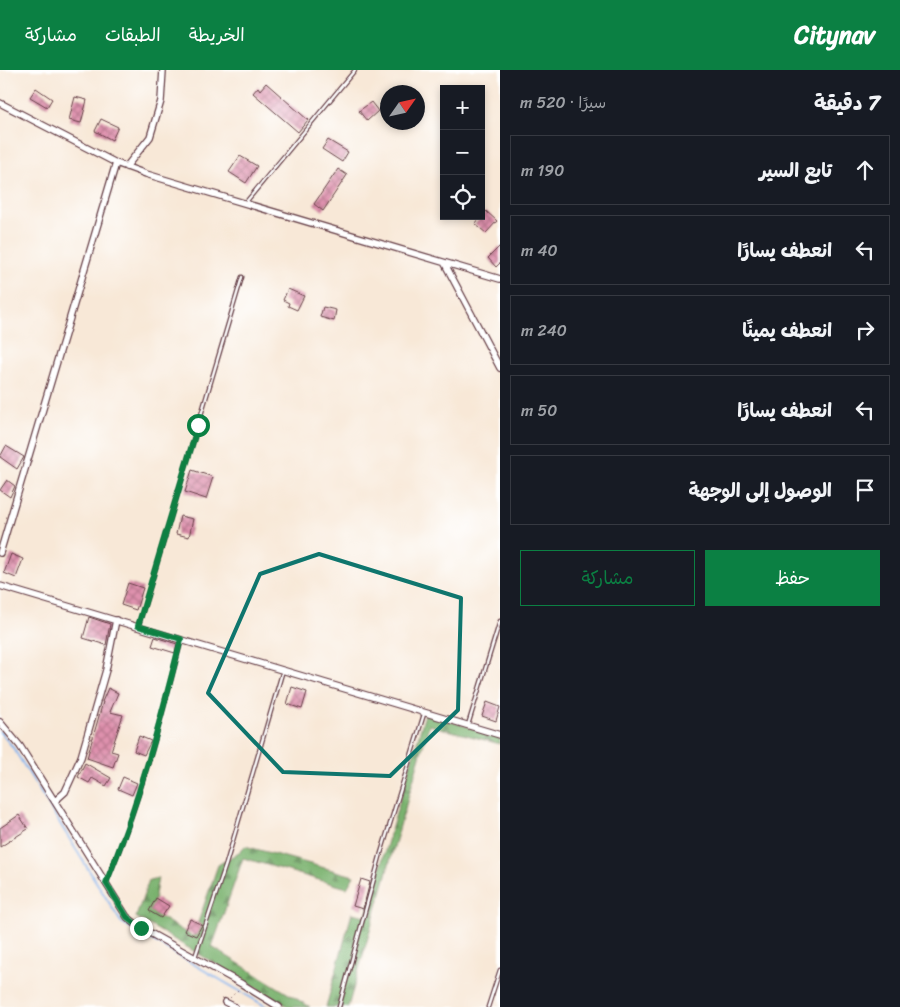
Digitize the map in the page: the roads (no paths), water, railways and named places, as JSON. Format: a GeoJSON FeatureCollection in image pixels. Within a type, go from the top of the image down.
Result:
{"type":"FeatureCollection","features":[{"type":"Feature","properties":{"kind":"street"},"geometry":{"type":"LineString","coordinates":[[126,167],[150,137],[161,101],[163,70]]}},
{"type":"Feature","properties":{"kind":"street"},"geometry":{"type":"LineString","coordinates":[[0,103],[126,167],[445,264],[499,277]]}},
{"type":"Feature","properties":{"kind":"street"},"geometry":{"type":"LineString","coordinates":[[0,553],[116,163]]}},
{"type":"Feature","properties":{"kind":"street"},"geometry":{"type":"LineString","coordinates":[[445,264],[500,368]]}},
{"type":"Feature","properties":{"kind":"street"},"geometry":{"type":"LineString","coordinates":[[0,586],[500,735]]}},
{"type":"Feature","properties":{"kind":"street"},"geometry":{"type":"LineString","coordinates":[[55,801],[65,792],[81,757],[106,670],[116,620]]}},
{"type":"Feature","properties":{"kind":"street"},"geometry":{"type":"LineString","coordinates":[[0,722],[12,735],[123,911],[134,923],[279,1007]]}},
{"type":"Feature","properties":{"kind":"street"},"geometry":{"type":"LineString","coordinates":[[225,1002],[235,1007]]}},
{"type":"Feature","properties":{"kind":"lane"},"geometry":{"type":"LineString","coordinates":[[245,203],[355,70]]}},
{"type":"Feature","properties":{"kind":"lane"},"geometry":{"type":"LineString","coordinates":[[138,626],[242,278]]}},
{"type":"Feature","properties":{"kind":"lane"},"geometry":{"type":"LineString","coordinates":[[468,725],[500,621]]}},
{"type":"Feature","properties":{"kind":"lane"},"geometry":{"type":"LineString","coordinates":[[106,883],[124,842],[154,746],[181,639]]}},
{"type":"Feature","properties":{"kind":"lane"},"geometry":{"type":"LineString","coordinates":[[195,958],[226,864],[283,669]]}},
{"type":"Feature","properties":{"kind":"lane"},"geometry":{"type":"LineString","coordinates":[[339,1007],[381,853],[424,713]]}},
{"type":"Feature","properties":{"kind":"lane"},"geometry":{"type":"LineString","coordinates":[[488,1007],[500,970]]}},
{"type":"Feature","properties":{"kind":"waterway"},"geometry":{"type":"LineString","coordinates":[[0,732],[12,746],[121,922],[267,1007]]}}]}
